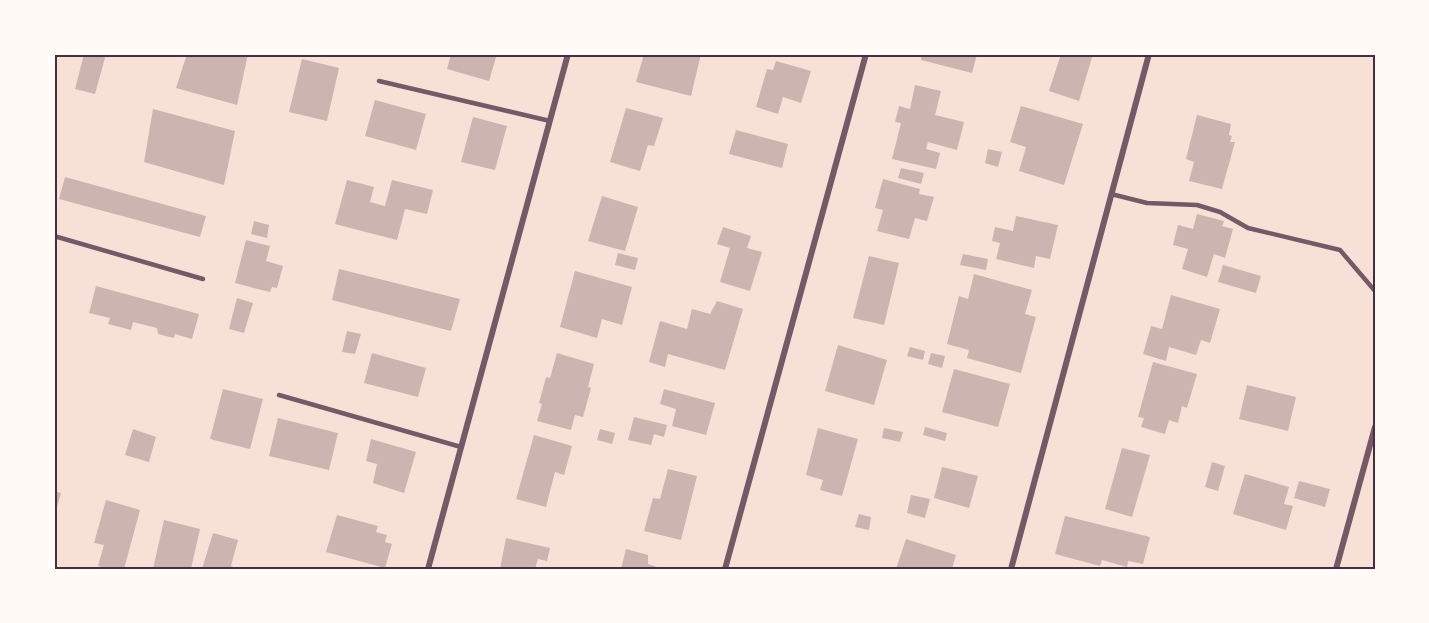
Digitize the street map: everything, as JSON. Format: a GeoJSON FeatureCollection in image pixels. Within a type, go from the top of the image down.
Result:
{"type":"FeatureCollection","features":[{"type":"Feature","properties":{"kind":"street"},"geometry":{"type":"LineString","coordinates":[[428,569],[568,54]]}},
{"type":"Feature","properties":{"kind":"street"},"geometry":{"type":"LineString","coordinates":[[725,569],[866,54]]}},
{"type":"Feature","properties":{"kind":"street"},"geometry":{"type":"LineString","coordinates":[[1011,569],[1149,54]]}},
{"type":"Feature","properties":{"kind":"street"},"geometry":{"type":"LineString","coordinates":[[1336,569],[1375,427]]}},
{"type":"Feature","properties":{"kind":"lane"},"geometry":{"type":"LineString","coordinates":[[379,81],[550,121]]}},
{"type":"Feature","properties":{"kind":"lane"},"geometry":{"type":"LineString","coordinates":[[1111,194],[1147,203],[1175,202],[1197,205],[1220,212],[1248,228],[1340,250],[1375,291]]}},
{"type":"Feature","properties":{"kind":"lane"},"geometry":{"type":"LineString","coordinates":[[54,236],[203,279]]}},
{"type":"Feature","properties":{"kind":"lane"},"geometry":{"type":"LineString","coordinates":[[279,395],[461,447]]}},
{"type":"Feature","properties":{"kind":"building"},"geometry":{"type":"Polygon","coordinates":[[[84,54],[106,54],[95,94],[75,89],[84,54]]]}},
{"type":"Feature","properties":{"kind":"building"},"geometry":{"type":"Polygon","coordinates":[[[187,54],[248,54],[237,105],[176,88],[187,54]]]}},
{"type":"Feature","properties":{"kind":"building"},"geometry":{"type":"Polygon","coordinates":[[[451,54],[497,54],[489,81],[447,69],[451,54]]]}},
{"type":"Feature","properties":{"kind":"building"},"geometry":{"type":"Polygon","coordinates":[[[644,54],[701,54],[691,96],[636,82],[644,54]]]}},
{"type":"Feature","properties":{"kind":"building"},"geometry":{"type":"Polygon","coordinates":[[[922,54],[977,54],[972,73],[921,60],[922,54]]]}},
{"type":"Feature","properties":{"kind":"building"},"geometry":{"type":"Polygon","coordinates":[[[1061,54],[1093,54],[1079,101],[1049,91],[1061,54]]]}},
{"type":"Feature","properties":{"kind":"building"},"geometry":{"type":"Polygon","coordinates":[[[302,59],[339,68],[327,121],[289,112],[302,59]]]}},
{"type":"Feature","properties":{"kind":"building"},"geometry":{"type":"Polygon","coordinates":[[[776,61],[811,71],[801,103],[783,97],[778,114],[756,107],[767,69],[773,70],[776,61]]]}},
{"type":"Feature","properties":{"kind":"building"},"geometry":{"type":"Polygon","coordinates":[[[915,85],[941,91],[935,115],[964,122],[957,150],[928,142],[926,149],[940,153],[936,169],[892,159],[901,123],[895,122],[899,106],[910,109],[915,85]]]}},
{"type":"Feature","properties":{"kind":"building"},"geometry":{"type":"Polygon","coordinates":[[[375,100],[426,114],[416,150],[365,136],[375,100]]]}},
{"type":"Feature","properties":{"kind":"building"},"geometry":{"type":"Polygon","coordinates":[[[1021,106],[1083,124],[1064,185],[1019,171],[1026,147],[1010,142],[1021,106]]]}},
{"type":"Feature","properties":{"kind":"building"},"geometry":{"type":"Polygon","coordinates":[[[626,108],[663,118],[654,146],[648,145],[640,171],[610,162],[626,108]]]}},
{"type":"Feature","properties":{"kind":"building"},"geometry":{"type":"Polygon","coordinates":[[[153,109],[235,131],[224,185],[144,162],[153,109]]]}},
{"type":"Feature","properties":{"kind":"building"},"geometry":{"type":"Polygon","coordinates":[[[1197,115],[1231,124],[1230,142],[1235,142],[1222,189],[1189,181],[1194,162],[1186,159],[1197,115]]]}},
{"type":"Feature","properties":{"kind":"building"},"geometry":{"type":"Polygon","coordinates":[[[473,117],[507,126],[495,170],[461,162],[473,117]]]}},
{"type":"Feature","properties":{"kind":"building"},"geometry":{"type":"Polygon","coordinates":[[[736,130],[788,144],[782,168],[729,154],[736,130]]]}},
{"type":"Feature","properties":{"kind":"building"},"geometry":{"type":"Polygon","coordinates":[[[988,149],[1002,152],[998,167],[985,163],[988,149]]]}},
{"type":"Feature","properties":{"kind":"building"},"geometry":{"type":"Polygon","coordinates":[[[901,168],[924,173],[921,184],[898,178],[901,168]]]}},
{"type":"Feature","properties":{"kind":"building"},"geometry":{"type":"Polygon","coordinates":[[[65,177],[206,216],[200,237],[59,199],[65,177]]]}},
{"type":"Feature","properties":{"kind":"building"},"geometry":{"type":"Polygon","coordinates":[[[883,179],[920,189],[919,194],[934,197],[927,221],[915,218],[909,239],[877,231],[883,210],[875,208],[883,179]]]}},
{"type":"Feature","properties":{"kind":"building"},"geometry":{"type":"Polygon","coordinates":[[[347,180],[374,187],[370,202],[385,206],[392,180],[433,190],[427,214],[405,209],[397,240],[335,224],[347,180]]]}},
{"type":"Feature","properties":{"kind":"building"},"geometry":{"type":"Polygon","coordinates":[[[602,196],[638,207],[625,251],[588,241],[602,196]]]}},
{"type":"Feature","properties":{"kind":"building"},"geometry":{"type":"Polygon","coordinates":[[[1197,214],[1224,221],[1222,226],[1233,229],[1225,258],[1214,254],[1207,277],[1182,269],[1188,249],[1173,245],[1178,225],[1193,229],[1197,214]]]}},
{"type":"Feature","properties":{"kind":"building"},"geometry":{"type":"Polygon","coordinates":[[[1016,216],[1058,225],[1050,259],[1036,256],[1034,268],[996,259],[1000,243],[992,241],[995,227],[1013,231],[1016,216]]]}},
{"type":"Feature","properties":{"kind":"building"},"geometry":{"type":"Polygon","coordinates":[[[254,221],[269,225],[267,238],[251,234],[254,221]]]}},
{"type":"Feature","properties":{"kind":"building"},"geometry":{"type":"Polygon","coordinates":[[[723,227],[751,236],[747,248],[762,252],[750,291],[720,282],[730,248],[717,244],[723,227]]]}},
{"type":"Feature","properties":{"kind":"building"},"geometry":{"type":"Polygon","coordinates":[[[246,240],[270,246],[266,261],[283,266],[277,288],[272,287],[270,292],[235,283],[246,240]]]}},
{"type":"Feature","properties":{"kind":"building"},"geometry":{"type":"Polygon","coordinates":[[[618,253],[638,258],[635,270],[615,265],[618,253]]]}},
{"type":"Feature","properties":{"kind":"building"},"geometry":{"type":"Polygon","coordinates":[[[963,254],[988,259],[986,270],[960,265],[963,254]]]}},
{"type":"Feature","properties":{"kind":"building"},"geometry":{"type":"Polygon","coordinates":[[[869,256],[899,263],[884,325],[853,318],[869,256]]]}},
{"type":"Feature","properties":{"kind":"building"},"geometry":{"type":"Polygon","coordinates":[[[1223,265],[1261,276],[1256,293],[1218,282],[1223,265]]]}},
{"type":"Feature","properties":{"kind":"building"},"geometry":{"type":"Polygon","coordinates":[[[339,269],[460,299],[451,331],[332,300],[339,269]]]}},
{"type":"Feature","properties":{"kind":"building"},"geometry":{"type":"Polygon","coordinates":[[[575,271],[632,287],[622,325],[602,319],[597,338],[560,327],[575,271]]]}},
{"type":"Feature","properties":{"kind":"building"},"geometry":{"type":"Polygon","coordinates":[[[974,274],[1032,290],[1025,314],[1036,317],[1021,373],[967,358],[969,350],[947,344],[959,296],[968,299],[974,274]]]}},
{"type":"Feature","properties":{"kind":"building"},"geometry":{"type":"Polygon","coordinates":[[[96,286],[199,314],[192,339],[175,334],[174,338],[158,334],[157,328],[133,322],[131,330],[108,324],[110,318],[89,313],[96,286]]]}},
{"type":"Feature","properties":{"kind":"building"},"geometry":{"type":"Polygon","coordinates":[[[1171,295],[1220,309],[1210,343],[1201,340],[1196,355],[1169,347],[1166,361],[1143,354],[1151,326],[1162,329],[1171,295]]]}},
{"type":"Feature","properties":{"kind":"building"},"geometry":{"type":"Polygon","coordinates":[[[237,298],[253,303],[244,333],[229,329],[237,298]]]}},
{"type":"Feature","properties":{"kind":"building"},"geometry":{"type":"Polygon","coordinates":[[[717,301],[743,309],[725,370],[668,354],[665,367],[649,362],[660,321],[687,329],[692,309],[710,314],[717,301]]]}},
{"type":"Feature","properties":{"kind":"building"},"geometry":{"type":"Polygon","coordinates":[[[347,331],[361,334],[355,354],[342,352],[347,331]]]}},
{"type":"Feature","properties":{"kind":"building"},"geometry":{"type":"Polygon","coordinates":[[[838,345],[887,360],[874,405],[825,391],[838,345]]]}},
{"type":"Feature","properties":{"kind":"building"},"geometry":{"type":"Polygon","coordinates":[[[910,347],[925,351],[923,360],[907,356],[910,347]]]}},
{"type":"Feature","properties":{"kind":"building"},"geometry":{"type":"Polygon","coordinates":[[[372,353],[426,368],[418,397],[364,383],[372,353]]]}},
{"type":"Feature","properties":{"kind":"building"},"geometry":{"type":"Polygon","coordinates":[[[557,353],[594,364],[588,387],[591,388],[583,417],[575,415],[571,430],[537,421],[546,377],[550,378],[557,353]]]}},
{"type":"Feature","properties":{"kind":"building"},"geometry":{"type":"Polygon","coordinates":[[[931,353],[945,356],[942,368],[928,364],[931,353]]]}},
{"type":"Feature","properties":{"kind":"building"},"geometry":{"type":"Polygon","coordinates":[[[1153,362],[1197,374],[1187,408],[1182,406],[1178,423],[1169,420],[1165,434],[1141,427],[1144,418],[1138,417],[1153,362]]]}},
{"type":"Feature","properties":{"kind":"building"},"geometry":{"type":"Polygon","coordinates":[[[954,369],[1010,384],[998,427],[942,412],[954,369]]]}},
{"type":"Feature","properties":{"kind":"building"},"geometry":{"type":"Polygon","coordinates":[[[1247,385],[1296,397],[1288,431],[1239,419],[1247,385]]]}},
{"type":"Feature","properties":{"kind":"building"},"geometry":{"type":"Polygon","coordinates":[[[223,389],[263,399],[250,449],[210,439],[223,389]]]}},
{"type":"Feature","properties":{"kind":"building"},"geometry":{"type":"Polygon","coordinates":[[[664,389],[715,403],[706,435],[672,426],[676,409],[660,404],[664,389]]]}},
{"type":"Feature","properties":{"kind":"building"},"geometry":{"type":"Polygon","coordinates":[[[634,417],[667,425],[664,437],[654,434],[651,445],[628,440],[634,417]]]}},
{"type":"Feature","properties":{"kind":"building"},"geometry":{"type":"Polygon","coordinates":[[[278,418],[338,433],[329,470],[269,456],[278,418]]]}},
{"type":"Feature","properties":{"kind":"building"},"geometry":{"type":"Polygon","coordinates":[[[925,427],[947,433],[945,441],[923,435],[925,427]]]}},
{"type":"Feature","properties":{"kind":"building"},"geometry":{"type":"Polygon","coordinates":[[[818,428],[858,439],[842,496],[820,490],[823,480],[806,475],[818,428]]]}},
{"type":"Feature","properties":{"kind":"building"},"geometry":{"type":"Polygon","coordinates":[[[884,428],[903,432],[900,442],[882,438],[884,428]]]}},
{"type":"Feature","properties":{"kind":"building"},"geometry":{"type":"Polygon","coordinates":[[[133,429],[156,437],[149,462],[125,455],[133,429]]]}},
{"type":"Feature","properties":{"kind":"building"},"geometry":{"type":"Polygon","coordinates":[[[600,429],[615,433],[612,444],[597,440],[600,429]]]}},
{"type":"Feature","properties":{"kind":"building"},"geometry":{"type":"Polygon","coordinates":[[[534,435],[572,446],[564,475],[555,472],[546,507],[516,499],[534,435]]]}},
{"type":"Feature","properties":{"kind":"building"},"geometry":{"type":"Polygon","coordinates":[[[371,439],[416,452],[404,493],[373,483],[377,464],[366,461],[371,439]]]}},
{"type":"Feature","properties":{"kind":"building"},"geometry":{"type":"Polygon","coordinates":[[[1122,448],[1150,455],[1132,517],[1105,509],[1122,448]]]}},
{"type":"Feature","properties":{"kind":"building"},"geometry":{"type":"Polygon","coordinates":[[[1212,462],[1225,466],[1218,491],[1205,487],[1212,462]]]}},
{"type":"Feature","properties":{"kind":"building"},"geometry":{"type":"Polygon","coordinates":[[[942,467],[978,476],[969,508],[934,498],[942,467]]]}},
{"type":"Feature","properties":{"kind":"building"},"geometry":{"type":"Polygon","coordinates":[[[668,469],[697,476],[681,540],[644,531],[653,498],[660,499],[668,469]]]}},
{"type":"Feature","properties":{"kind":"building"},"geometry":{"type":"Polygon","coordinates":[[[1245,474],[1289,487],[1284,504],[1293,506],[1286,530],[1233,514],[1245,474]]]}},
{"type":"Feature","properties":{"kind":"building"},"geometry":{"type":"Polygon","coordinates":[[[1299,481],[1330,489],[1325,507],[1294,498],[1299,481]]]}},
{"type":"Feature","properties":{"kind":"building"},"geometry":{"type":"Polygon","coordinates":[[[54,491],[61,493],[55,514],[54,514],[54,491]]]}},
{"type":"Feature","properties":{"kind":"building"},"geometry":{"type":"Polygon","coordinates":[[[911,495],[930,499],[925,518],[907,513],[911,495]]]}},
{"type":"Feature","properties":{"kind":"building"},"geometry":{"type":"Polygon","coordinates":[[[106,500],[140,510],[124,569],[98,566],[104,545],[94,543],[106,500]]]}},
{"type":"Feature","properties":{"kind":"building"},"geometry":{"type":"Polygon","coordinates":[[[859,514],[871,517],[869,530],[855,527],[859,514]]]}},
{"type":"Feature","properties":{"kind":"building"},"geometry":{"type":"Polygon","coordinates":[[[337,515],[378,526],[376,532],[387,535],[385,542],[392,544],[385,568],[326,552],[337,515]]]}},
{"type":"Feature","properties":{"kind":"building"},"geometry":{"type":"Polygon","coordinates":[[[1065,516],[1150,537],[1143,564],[1128,561],[1127,567],[1102,560],[1100,566],[1055,554],[1065,516]]]}},
{"type":"Feature","properties":{"kind":"building"},"geometry":{"type":"Polygon","coordinates":[[[164,520],[200,529],[191,569],[153,569],[164,520]]]}},
{"type":"Feature","properties":{"kind":"building"},"geometry":{"type":"Polygon","coordinates":[[[213,533],[238,540],[231,566],[239,569],[202,569],[213,533]]]}},
{"type":"Feature","properties":{"kind":"building"},"geometry":{"type":"Polygon","coordinates":[[[506,538],[550,548],[547,561],[538,559],[535,569],[500,569],[506,538]]]}},
{"type":"Feature","properties":{"kind":"building"},"geometry":{"type":"Polygon","coordinates":[[[906,539],[956,555],[952,569],[896,569],[906,539]]]}},
{"type":"Feature","properties":{"kind":"building"},"geometry":{"type":"Polygon","coordinates":[[[626,549],[648,555],[648,564],[663,569],[621,569],[626,549]]]}}]}
